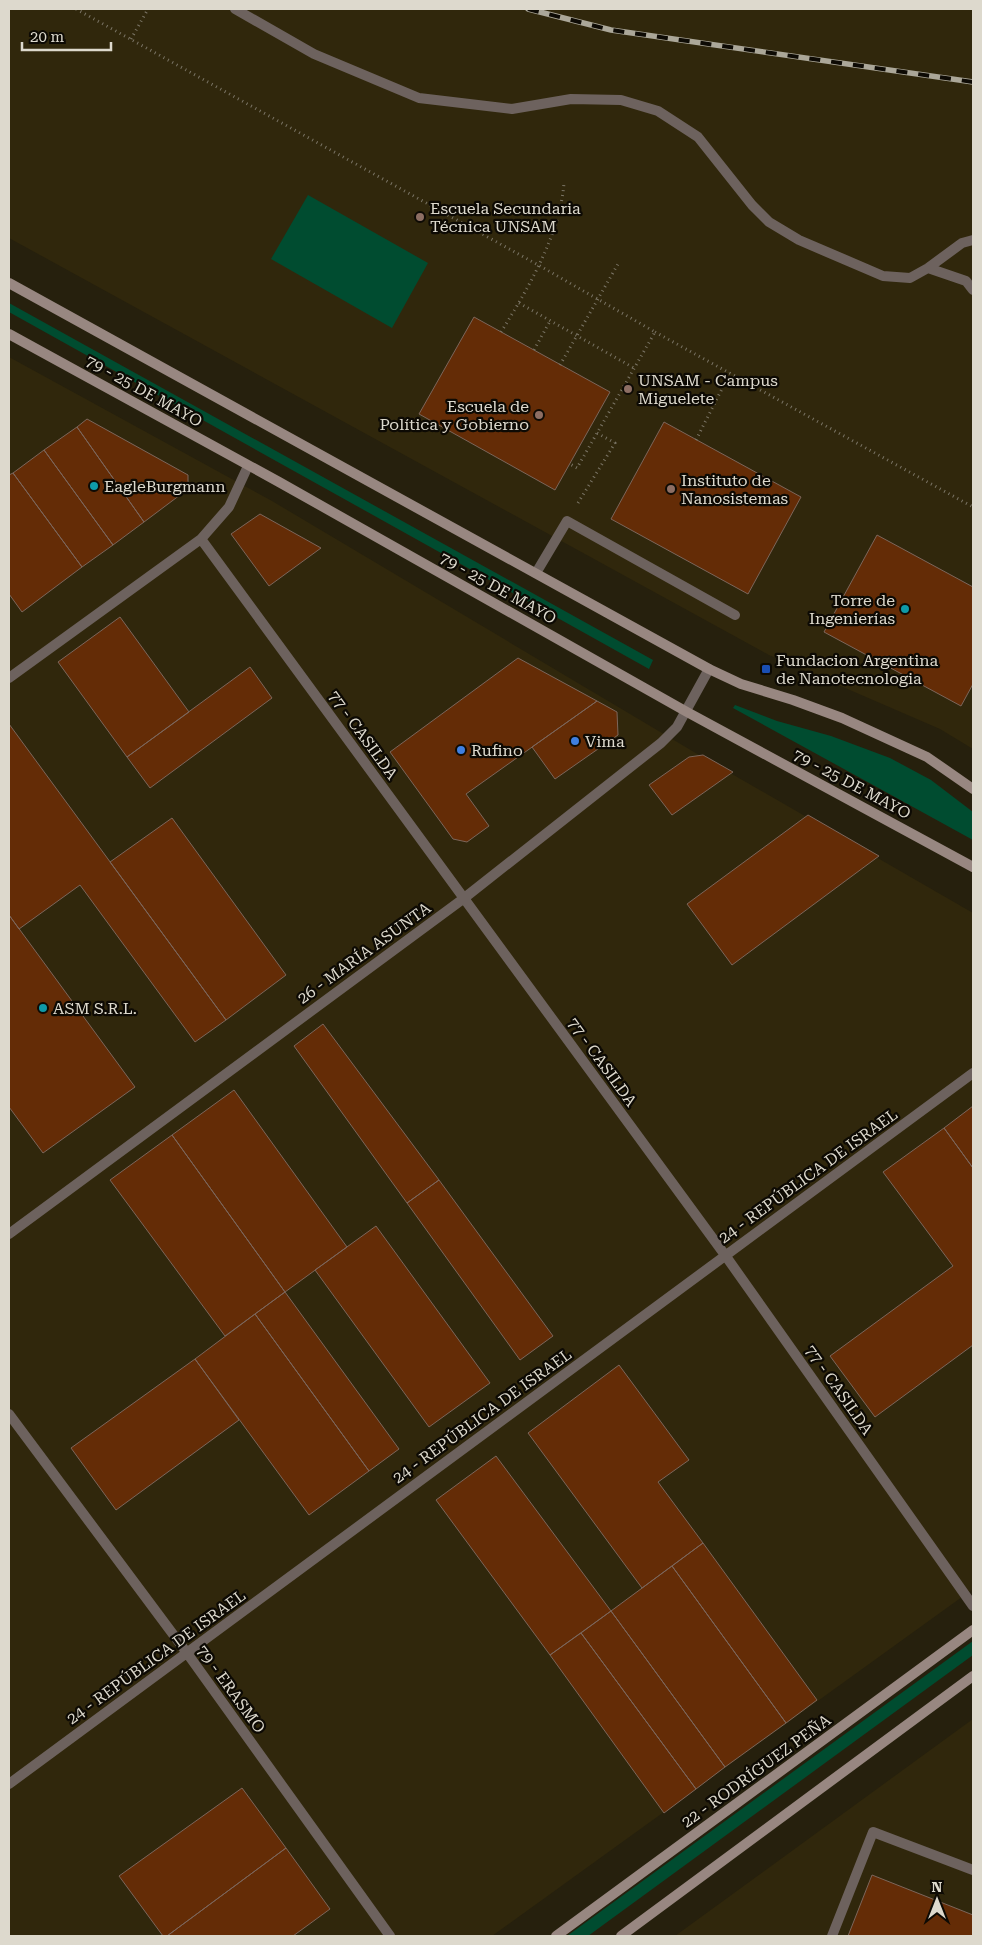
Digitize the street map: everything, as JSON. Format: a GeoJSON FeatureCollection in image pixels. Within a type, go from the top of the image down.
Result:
{"type":"FeatureCollection","features":[{"type":"Feature","properties":{"kind":"main road","name":"79 - 25 DE MAYO"},"geometry":{"type":"LineString","coordinates":[[9,282],[709,669],[741,684],[842,718],[927,757],[973,788]]}},
{"type":"Feature","properties":{"kind":"main road","name":"79 - 25 DE MAYO"},"geometry":{"type":"LineString","coordinates":[[9,334],[686,712],[973,867]]}},
{"type":"Feature","properties":{"kind":"main road","name":"22 - RODRÍGUEZ PEÑA"},"geometry":{"type":"LineString","coordinates":[[556,1936],[973,1630]]}},
{"type":"Feature","properties":{"kind":"main road"},"geometry":{"type":"LineString","coordinates":[[621,1936],[973,1676]]}},
{"type":"Feature","properties":{"kind":"street"},"geometry":{"type":"LineString","coordinates":[[235,9],[314,54],[418,98],[512,109],[571,99],[621,100],[658,111],[698,137],[752,205],[768,222],[799,240],[883,276],[910,278],[928,268],[962,243],[973,240]]}},
{"type":"Feature","properties":{"kind":"street"},"geometry":{"type":"LineString","coordinates":[[928,268],[966,281],[973,290]]}},
{"type":"Feature","properties":{"kind":"street"},"geometry":{"type":"LineString","coordinates":[[9,678],[201,539],[229,507],[248,466]]}},
{"type":"Feature","properties":{"kind":"street"},"geometry":{"type":"LineString","coordinates":[[536,573],[567,521],[735,615]]}},
{"type":"Feature","properties":{"kind":"street","name":"77 - CASILDA"},"geometry":{"type":"LineString","coordinates":[[201,539],[725,1255],[973,1606]]}},
{"type":"Feature","properties":{"kind":"street","name":"26 - MARÍA ASUNTA"},"geometry":{"type":"LineString","coordinates":[[9,1234],[463,899],[661,743],[677,727],[709,669]]}},
{"type":"Feature","properties":{"kind":"street","name":"24 - REPÚBLICA DE ISRAEL"},"geometry":{"type":"LineString","coordinates":[[9,1784],[973,1073]]}},
{"type":"Feature","properties":{"kind":"street","name":"79 - ERASMO"},"geometry":{"type":"LineString","coordinates":[[9,1414],[187,1653],[390,1936]]}},
{"type":"Feature","properties":{"kind":"street"},"geometry":{"type":"LineString","coordinates":[[832,1936],[873,1832],[973,1870]]}},
{"type":"Feature","properties":{"kind":"path"},"geometry":{"type":"LineString","coordinates":[[76,9],[540,266],[597,300],[973,507]]}},
{"type":"Feature","properties":{"kind":"path"},"geometry":{"type":"LineString","coordinates":[[131,40],[148,9]]}},
{"type":"Feature","properties":{"kind":"path"},"geometry":{"type":"LineString","coordinates":[[501,332],[540,266],[562,200],[564,182]]}},
{"type":"Feature","properties":{"kind":"path"},"geometry":{"type":"LineString","coordinates":[[560,364],[618,264]]}},
{"type":"Feature","properties":{"kind":"path"},"geometry":{"type":"LineString","coordinates":[[519,303],[634,368]]}},
{"type":"Feature","properties":{"kind":"path"},"geometry":{"type":"LineString","coordinates":[[534,350],[550,321]]}},
{"type":"Feature","properties":{"kind":"path"},"geometry":{"type":"LineString","coordinates":[[570,464],[577,468],[655,332]]}},
{"type":"Feature","properties":{"kind":"path"},"geometry":{"type":"LineString","coordinates":[[696,440],[730,373]]}},
{"type":"Feature","properties":{"kind":"path"},"geometry":{"type":"LineString","coordinates":[[567,521],[615,444],[597,433]]}},
{"type":"Feature","properties":{"kind":"shaded area","name":"UNSAM - Campus Miguelete"},"geometry":{"type":"Polygon","coordinates":[[[9,9],[973,9],[973,749],[940,729],[769,655],[9,238],[9,9]]]}},
{"type":"Feature","properties":{"kind":"shaded area"},"geometry":{"type":"Polygon","coordinates":[[[9,357],[272,501],[699,755],[973,913],[973,1589],[492,1936],[9,1936],[9,357]]]}},
{"type":"Feature","properties":{"kind":"shaded area"},"geometry":{"type":"Polygon","coordinates":[[[973,1719],[973,1936],[675,1936],[973,1719]]]}},
{"type":"Feature","properties":{"kind":"green space"},"geometry":{"type":"Polygon","coordinates":[[[308,195],[428,263],[392,328],[271,259],[308,195]]]}},
{"type":"Feature","properties":{"kind":"green space"},"geometry":{"type":"Polygon","coordinates":[[[9,303],[653,660],[649,669],[9,312],[9,303]]]}},
{"type":"Feature","properties":{"kind":"green space"},"geometry":{"type":"Polygon","coordinates":[[[735,705],[777,721],[831,736],[890,758],[931,780],[973,812],[973,840],[733,708],[735,705]]]}},
{"type":"Feature","properties":{"kind":"green space"},"geometry":{"type":"Polygon","coordinates":[[[973,1641],[973,1655],[588,1936],[567,1936],[973,1641]]]}},
{"type":"Feature","properties":{"kind":"building"},"geometry":{"type":"Polygon","coordinates":[[[474,317],[610,392],[555,490],[419,414],[474,317]]]}},
{"type":"Feature","properties":{"kind":"building"},"geometry":{"type":"Polygon","coordinates":[[[87,419],[188,475],[188,489],[144,522],[77,427],[87,419]]]}},
{"type":"Feature","properties":{"kind":"building"},"geometry":{"type":"Polygon","coordinates":[[[664,422],[801,497],[748,594],[611,519],[664,422]]]}},
{"type":"Feature","properties":{"kind":"building","name":"EagleBurgmann"},"geometry":{"type":"Polygon","coordinates":[[[77,427],[144,522],[113,545],[44,450],[77,427]]]}},
{"type":"Feature","properties":{"kind":"building"},"geometry":{"type":"Polygon","coordinates":[[[44,450],[113,545],[82,567],[13,473],[44,450]]]}},
{"type":"Feature","properties":{"kind":"building"},"geometry":{"type":"Polygon","coordinates":[[[13,473],[82,567],[22,612],[9,594],[9,475],[13,473]]]}},
{"type":"Feature","properties":{"kind":"building"},"geometry":{"type":"Polygon","coordinates":[[[260,514],[321,548],[269,586],[231,534],[260,514]]]}},
{"type":"Feature","properties":{"kind":"building","name":"Torre de Ingenierías"},"geometry":{"type":"Polygon","coordinates":[[[877,535],[973,587],[973,684],[961,706],[824,632],[877,535]]]}},
{"type":"Feature","properties":{"kind":"building"},"geometry":{"type":"Polygon","coordinates":[[[120,617],[189,712],[127,757],[58,662],[120,617]]]}},
{"type":"Feature","properties":{"kind":"building","name":"Rufino"},"geometry":{"type":"Polygon","coordinates":[[[518,658],[597,701],[466,794],[489,826],[467,842],[453,839],[390,752],[518,658]]]}},
{"type":"Feature","properties":{"kind":"building"},"geometry":{"type":"Polygon","coordinates":[[[250,667],[272,698],[150,788],[127,757],[250,667]]]}},
{"type":"Feature","properties":{"kind":"building","name":"Vima"},"geometry":{"type":"Polygon","coordinates":[[[597,701],[617,712],[618,735],[555,779],[532,747],[597,701]]]}},
{"type":"Feature","properties":{"kind":"building"},"geometry":{"type":"Polygon","coordinates":[[[9,724],[226,1020],[195,1042],[80,885],[19,929],[9,915],[9,724]]]}},
{"type":"Feature","properties":{"kind":"building"},"geometry":{"type":"Polygon","coordinates":[[[703,755],[733,772],[672,815],[649,785],[689,757],[703,755]]]}},
{"type":"Feature","properties":{"kind":"building"},"geometry":{"type":"Polygon","coordinates":[[[808,815],[879,856],[732,965],[687,904],[808,815]]]}},
{"type":"Feature","properties":{"kind":"building"},"geometry":{"type":"Polygon","coordinates":[[[172,818],[286,975],[226,1020],[110,862],[172,818]]]}},
{"type":"Feature","properties":{"kind":"building","name":"ASM S.R.L."},"geometry":{"type":"Polygon","coordinates":[[[9,915],[135,1087],[43,1153],[9,1107],[9,915]]]}},
{"type":"Feature","properties":{"kind":"building"},"geometry":{"type":"Polygon","coordinates":[[[323,1024],[439,1180],[407,1203],[294,1046],[323,1024]]]}},
{"type":"Feature","properties":{"kind":"building"},"geometry":{"type":"Polygon","coordinates":[[[234,1090],[347,1247],[285,1292],[172,1135],[234,1090]]]}},
{"type":"Feature","properties":{"kind":"building"},"geometry":{"type":"Polygon","coordinates":[[[973,1106],[973,1168],[944,1128],[973,1106]]]}},
{"type":"Feature","properties":{"kind":"building"},"geometry":{"type":"Polygon","coordinates":[[[944,1128],[973,1168],[973,1345],[875,1417],[830,1356],[953,1266],[883,1172],[944,1128]]]}},
{"type":"Feature","properties":{"kind":"building"},"geometry":{"type":"Polygon","coordinates":[[[172,1135],[285,1292],[225,1336],[110,1180],[172,1135]]]}},
{"type":"Feature","properties":{"kind":"building"},"geometry":{"type":"Polygon","coordinates":[[[439,1180],[553,1336],[520,1360],[407,1203],[439,1180]]]}},
{"type":"Feature","properties":{"kind":"building"},"geometry":{"type":"Polygon","coordinates":[[[376,1226],[490,1383],[429,1427],[315,1270],[376,1226]]]}},
{"type":"Feature","properties":{"kind":"building"},"geometry":{"type":"Polygon","coordinates":[[[285,1292],[399,1449],[369,1471],[255,1314],[285,1292]]]}},
{"type":"Feature","properties":{"kind":"building"},"geometry":{"type":"Polygon","coordinates":[[[255,1314],[369,1471],[309,1515],[195,1359],[255,1314]]]}},
{"type":"Feature","properties":{"kind":"building"},"geometry":{"type":"Polygon","coordinates":[[[195,1359],[239,1420],[116,1510],[71,1448],[195,1359]]]}},
{"type":"Feature","properties":{"kind":"building"},"geometry":{"type":"Polygon","coordinates":[[[619,1365],[689,1460],[658,1482],[703,1543],[642,1588],[528,1433],[619,1365]]]}},
{"type":"Feature","properties":{"kind":"building"},"geometry":{"type":"Polygon","coordinates":[[[496,1456],[611,1611],[550,1655],[436,1500],[496,1456]]]}},
{"type":"Feature","properties":{"kind":"building"},"geometry":{"type":"Polygon","coordinates":[[[703,1543],[817,1700],[786,1723],[672,1566],[703,1543]]]}},
{"type":"Feature","properties":{"kind":"building"},"geometry":{"type":"Polygon","coordinates":[[[672,1566],[786,1723],[725,1767],[611,1611],[672,1566]]]}},
{"type":"Feature","properties":{"kind":"building"},"geometry":{"type":"Polygon","coordinates":[[[611,1611],[725,1767],[696,1789],[581,1633],[611,1611]]]}},
{"type":"Feature","properties":{"kind":"building"},"geometry":{"type":"Polygon","coordinates":[[[581,1633],[696,1789],[664,1813],[550,1655],[581,1633]]]}},
{"type":"Feature","properties":{"kind":"building"},"geometry":{"type":"Polygon","coordinates":[[[242,1788],[286,1848],[167,1936],[163,1936],[119,1876],[242,1788]]]}},
{"type":"Feature","properties":{"kind":"building"},"geometry":{"type":"Polygon","coordinates":[[[286,1848],[330,1909],[293,1936],[167,1936],[286,1848]]]}},
{"type":"Feature","properties":{"kind":"building"},"geometry":{"type":"Polygon","coordinates":[[[872,1875],[973,1915],[973,1936],[848,1936],[872,1875]]]}},
{"type":"Feature","properties":{"kind":"railway"},"geometry":{"type":"LineString","coordinates":[[528,9],[611,30],[973,82]]}},
{"type":"Feature","properties":{"kind":"place","name":"Escuela Secundaria Técnica UNSAM"},"geometry":{"type":"Point","coordinates":[420,217]}},
{"type":"Feature","properties":{"kind":"place","name":"UNSAM - Campus Miguelete"},"geometry":{"type":"Point","coordinates":[628,389]}},
{"type":"Feature","properties":{"kind":"place","name":"Escuela de Política y Gobierno"},"geometry":{"type":"Point","coordinates":[539,415]}},
{"type":"Feature","properties":{"kind":"place","name":"EagleBurgmann"},"geometry":{"type":"Point","coordinates":[94,486]}},
{"type":"Feature","properties":{"kind":"place","name":"Instituto de Nanosistemas"},"geometry":{"type":"Point","coordinates":[671,489]}},
{"type":"Feature","properties":{"kind":"place","name":"Torre de Ingenierías"},"geometry":{"type":"Point","coordinates":[905,609]}},
{"type":"Feature","properties":{"kind":"place","name":"Fundacion Argentina de Nanotecnologia"},"geometry":{"type":"Point","coordinates":[766,669]}},
{"type":"Feature","properties":{"kind":"place","name":"Vima"},"geometry":{"type":"Point","coordinates":[575,741]}},
{"type":"Feature","properties":{"kind":"place","name":"Rufino"},"geometry":{"type":"Point","coordinates":[461,750]}},
{"type":"Feature","properties":{"kind":"place","name":"ASM S.R.L."},"geometry":{"type":"Point","coordinates":[43,1008]}}]}
